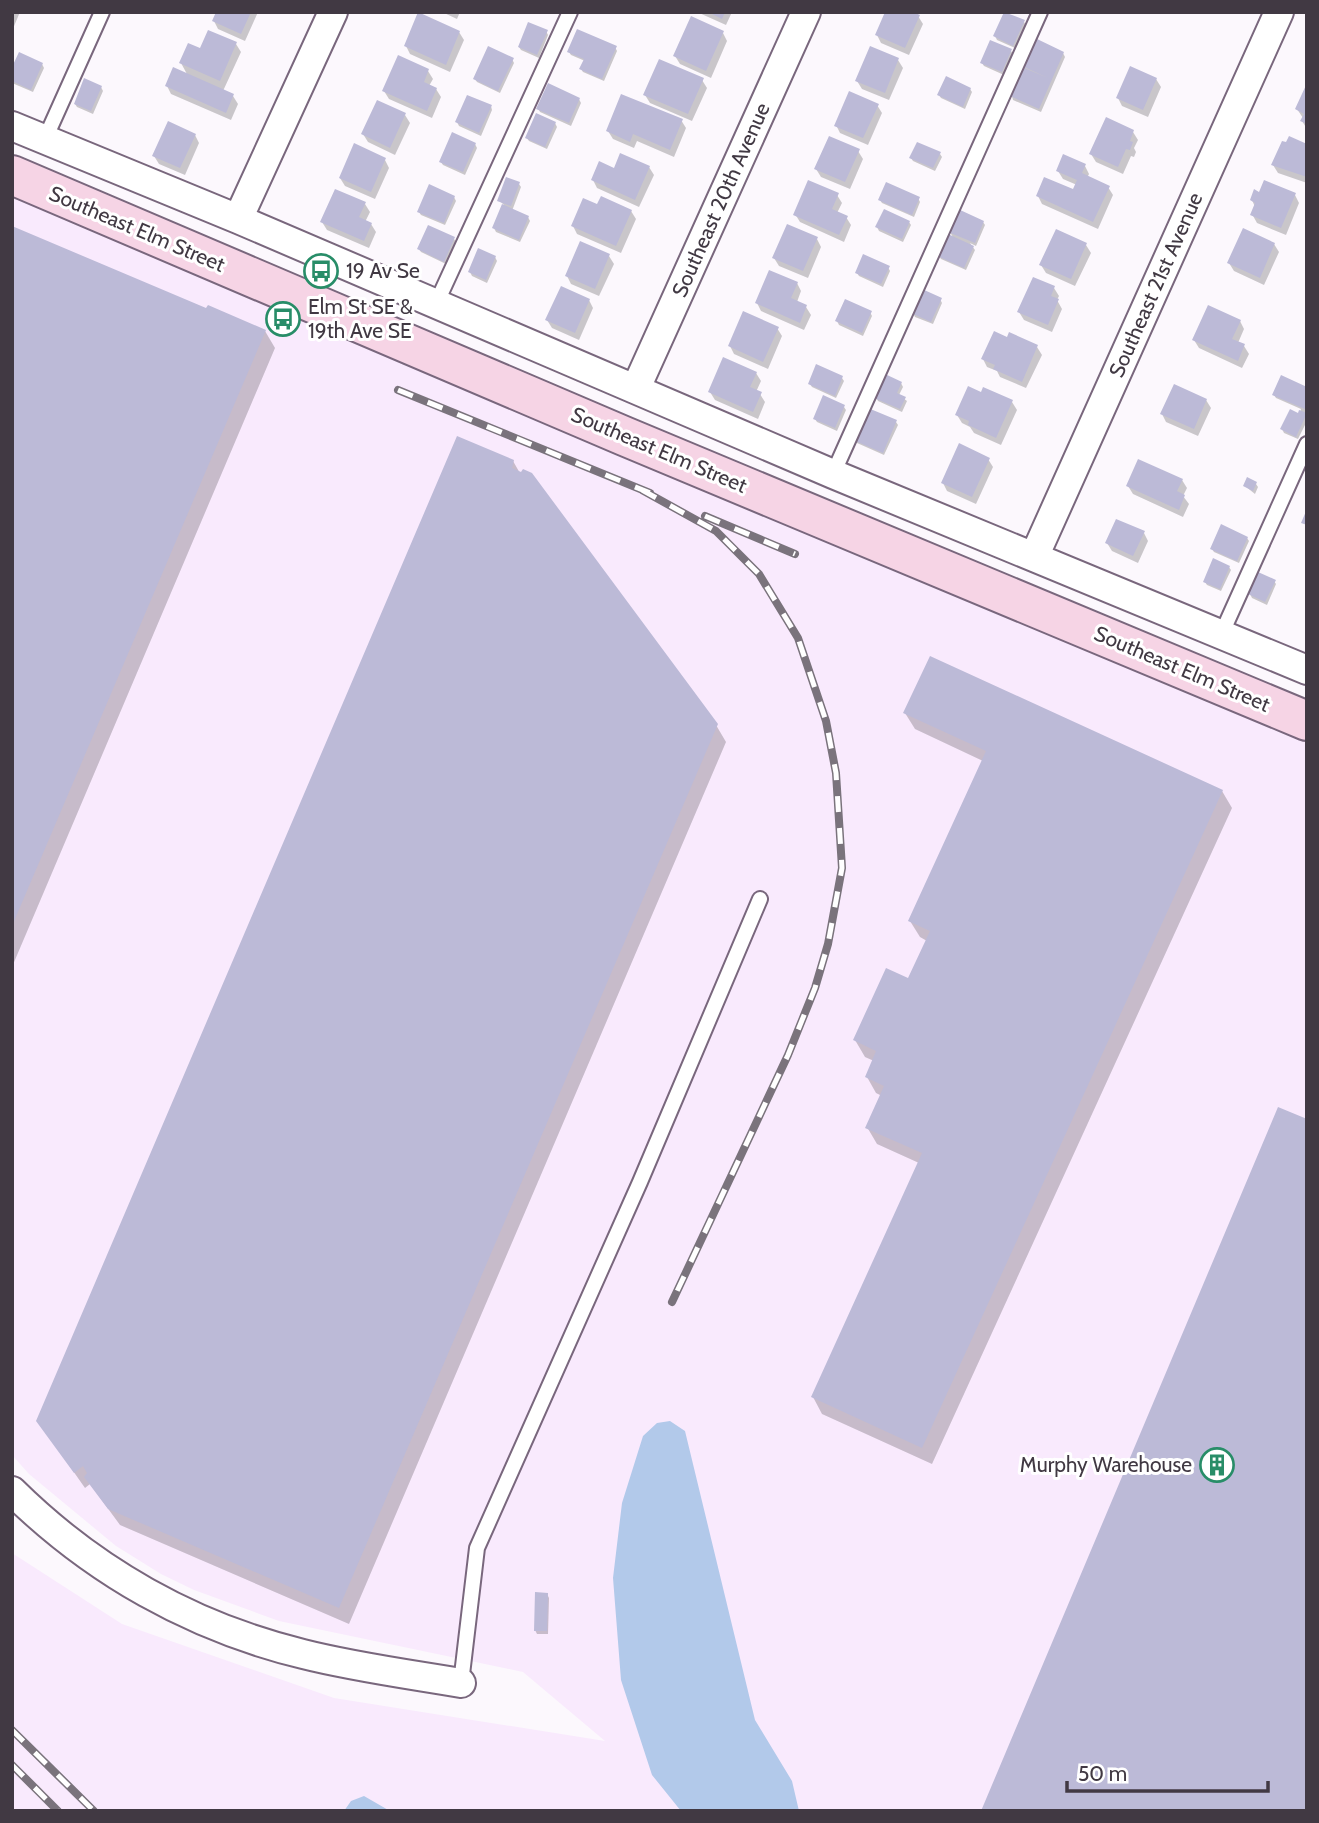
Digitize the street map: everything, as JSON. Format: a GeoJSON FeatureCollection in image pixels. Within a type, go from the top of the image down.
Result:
{"type":"FeatureCollection","features":[{"type":"Feature","properties":{"kind":"street"},"geometry":{"type":"LineString","coordinates":[[238,219],[334,12]]}},
{"type":"Feature","properties":{"kind":"street","name":"Southeast 20th Avenue"},"geometry":{"type":"LineString","coordinates":[[636,388],[806,12]]}},
{"type":"Feature","properties":{"kind":"street","name":"Southeast 21st Avenue"},"geometry":{"type":"LineString","coordinates":[[1034,557],[1279,12]]}},
{"type":"Feature","properties":{"kind":"street"},"geometry":{"type":"LineString","coordinates":[[12,125],[833,474],[1307,670]]}},
{"type":"Feature","properties":{"kind":"street","name":"Southeast Elm Street"},"geometry":{"type":"LineString","coordinates":[[12,175],[624,436],[1307,721]]}},
{"type":"Feature","properties":{"kind":"street"},"geometry":{"type":"LineString","coordinates":[[12,1491],[93,1560],[178,1611],[257,1641],[305,1655],[461,1683]]}},
{"type":"Feature","properties":{"kind":"lane"},"geometry":{"type":"LineString","coordinates":[[45,139],[102,12]]}},
{"type":"Feature","properties":{"kind":"lane"},"geometry":{"type":"LineString","coordinates":[[436,304],[570,12]]}},
{"type":"Feature","properties":{"kind":"lane"},"geometry":{"type":"LineString","coordinates":[[833,474],[1040,12]]}},
{"type":"Feature","properties":{"kind":"lane"},"geometry":{"type":"LineString","coordinates":[[1221,635],[1307,444]]}},
{"type":"Feature","properties":{"kind":"lane"},"geometry":{"type":"LineString","coordinates":[[461,1683],[477,1548],[640,1182],[760,899]]}},
{"type":"Feature","properties":{"kind":"shaded area"},"geometry":{"type":"Polygon","coordinates":[[[12,187],[1307,741],[1307,1811],[12,1811],[12,1553],[122,1624],[334,1698],[605,1741],[523,1672],[279,1621],[194,1590],[161,1574],[116,1546],[29,1474],[12,1455],[12,187]]]}},
{"type":"Feature","properties":{"kind":"water"},"geometry":{"type":"Polygon","coordinates":[[[670,1421],[685,1431],[755,1720],[792,1781],[799,1811],[681,1811],[652,1775],[621,1680],[613,1578],[622,1503],[643,1436],[657,1423],[670,1421]]]}},
{"type":"Feature","properties":{"kind":"water"},"geometry":{"type":"Polygon","coordinates":[[[364,1796],[390,1811],[344,1811],[351,1801],[364,1796]]]}},
{"type":"Feature","properties":{"kind":"building"},"geometry":{"type":"Polygon","coordinates":[[[216,12],[251,12],[241,34],[212,21],[216,12]]]}},
{"type":"Feature","properties":{"kind":"building"},"geometry":{"type":"Polygon","coordinates":[[[418,12],[460,31],[446,65],[404,46],[418,12]]]}},
{"type":"Feature","properties":{"kind":"building"},"geometry":{"type":"Polygon","coordinates":[[[708,12],[725,12],[722,19],[708,12]]]}},
{"type":"Feature","properties":{"kind":"building"},"geometry":{"type":"Polygon","coordinates":[[[885,12],[913,12],[920,15],[905,48],[875,35],[885,12]]]}},
{"type":"Feature","properties":{"kind":"building"},"geometry":{"type":"Polygon","coordinates":[[[1004,12],[1025,20],[1013,46],[993,36],[1004,12]]]}},
{"type":"Feature","properties":{"kind":"building"},"geometry":{"type":"Polygon","coordinates":[[[691,16],[724,31],[706,71],[673,56],[691,16]]]}},
{"type":"Feature","properties":{"kind":"building"},"geometry":{"type":"Polygon","coordinates":[[[528,22],[548,30],[537,55],[518,47],[528,22]]]}},
{"type":"Feature","properties":{"kind":"building"},"geometry":{"type":"Polygon","coordinates":[[[577,29],[617,46],[602,79],[579,69],[584,59],[567,52],[577,29]]]}},
{"type":"Feature","properties":{"kind":"building"},"geometry":{"type":"Polygon","coordinates":[[[208,30],[237,42],[220,81],[179,63],[188,43],[200,48],[208,30]]]}},
{"type":"Feature","properties":{"kind":"building"},"geometry":{"type":"Polygon","coordinates":[[[1035,38],[1064,52],[1039,109],[1010,96],[1022,67],[1048,78],[1022,66],[1035,38]]]}},
{"type":"Feature","properties":{"kind":"building"},"geometry":{"type":"Polygon","coordinates":[[[990,40],[1012,49],[1002,72],[980,63],[990,40]]]}},
{"type":"Feature","properties":{"kind":"building"},"geometry":{"type":"Polygon","coordinates":[[[488,46],[514,58],[498,91],[473,79],[488,46]]]}},
{"type":"Feature","properties":{"kind":"building"},"geometry":{"type":"Polygon","coordinates":[[[870,46],[899,58],[885,93],[855,81],[870,46]]]}},
{"type":"Feature","properties":{"kind":"building"},"geometry":{"type":"Polygon","coordinates":[[[19,52],[43,63],[31,90],[12,81],[12,67],[19,52]]]}},
{"type":"Feature","properties":{"kind":"building"},"geometry":{"type":"Polygon","coordinates":[[[398,55],[429,69],[424,82],[437,88],[427,111],[382,91],[398,55]]]}},
{"type":"Feature","properties":{"kind":"building"},"geometry":{"type":"Polygon","coordinates":[[[659,59],[704,78],[688,114],[643,95],[659,59]]]}},
{"type":"Feature","properties":{"kind":"building"},"geometry":{"type":"Polygon","coordinates":[[[1130,66],[1157,78],[1143,110],[1116,98],[1130,66]]]}},
{"type":"Feature","properties":{"kind":"building"},"geometry":{"type":"Polygon","coordinates":[[[173,67],[234,94],[226,113],[165,86],[173,67]]]}},
{"type":"Feature","properties":{"kind":"building"},"geometry":{"type":"Polygon","coordinates":[[[946,76],[971,88],[963,107],[937,95],[946,76]]]}},
{"type":"Feature","properties":{"kind":"building"},"geometry":{"type":"Polygon","coordinates":[[[84,78],[102,86],[91,111],[74,104],[84,78]]]}},
{"type":"Feature","properties":{"kind":"building"},"geometry":{"type":"Polygon","coordinates":[[[548,83],[580,98],[569,123],[536,109],[548,83]]]}},
{"type":"Feature","properties":{"kind":"building"},"geometry":{"type":"Polygon","coordinates":[[[1307,83],[1307,124],[1300,121],[1304,114],[1295,109],[1307,83]]]}},
{"type":"Feature","properties":{"kind":"building"},"geometry":{"type":"Polygon","coordinates":[[[849,91],[879,104],[863,138],[834,126],[849,91]]]}},
{"type":"Feature","properties":{"kind":"building"},"geometry":{"type":"Polygon","coordinates":[[[621,94],[683,119],[670,150],[633,134],[630,142],[606,131],[621,94]]]}},
{"type":"Feature","properties":{"kind":"building"},"geometry":{"type":"Polygon","coordinates":[[[467,95],[492,105],[479,133],[455,122],[467,95]]]}},
{"type":"Feature","properties":{"kind":"building"},"geometry":{"type":"Polygon","coordinates":[[[377,100],[406,113],[390,148],[361,134],[377,100]]]}},
{"type":"Feature","properties":{"kind":"building"},"geometry":{"type":"Polygon","coordinates":[[[536,113],[556,122],[545,147],[525,138],[536,113]]]}},
{"type":"Feature","properties":{"kind":"building"},"geometry":{"type":"Polygon","coordinates":[[[1106,117],[1134,130],[1130,150],[1126,149],[1118,167],[1089,154],[1106,117]]]}},
{"type":"Feature","properties":{"kind":"building"},"geometry":{"type":"Polygon","coordinates":[[[168,121],[196,134],[180,168],[152,156],[168,121]]]}},
{"type":"Feature","properties":{"kind":"building"},"geometry":{"type":"Polygon","coordinates":[[[452,132],[476,143],[463,172],[439,162],[452,132]]]}},
{"type":"Feature","properties":{"kind":"building"},"geometry":{"type":"Polygon","coordinates":[[[829,136],[860,149],[845,182],[814,169],[829,136]]]}},
{"type":"Feature","properties":{"kind":"building"},"geometry":{"type":"Polygon","coordinates":[[[1289,136],[1307,144],[1307,177],[1271,165],[1282,141],[1286,142],[1289,136]]]}},
{"type":"Feature","properties":{"kind":"building"},"geometry":{"type":"Polygon","coordinates":[[[917,142],[941,152],[933,168],[909,158],[917,142]]]}},
{"type":"Feature","properties":{"kind":"building"},"geometry":{"type":"Polygon","coordinates":[[[354,143],[386,158],[371,192],[339,178],[354,143]]]}},
{"type":"Feature","properties":{"kind":"building"},"geometry":{"type":"Polygon","coordinates":[[[620,153],[650,166],[635,200],[591,180],[599,161],[614,168],[620,153]]]}},
{"type":"Feature","properties":{"kind":"building"},"geometry":{"type":"Polygon","coordinates":[[[1063,154],[1086,164],[1082,173],[1110,186],[1093,222],[1036,196],[1044,177],[1073,189],[1077,180],[1056,171],[1063,154]]]}},
{"type":"Feature","properties":{"kind":"building"},"geometry":{"type":"Polygon","coordinates":[[[506,177],[520,182],[511,206],[497,201],[506,177]]]}},
{"type":"Feature","properties":{"kind":"building"},"geometry":{"type":"Polygon","coordinates":[[[808,180],[839,193],[832,209],[848,216],[839,235],[793,215],[808,180]]]}},
{"type":"Feature","properties":{"kind":"building"},"geometry":{"type":"Polygon","coordinates":[[[1264,180],[1296,193],[1281,228],[1250,215],[1255,203],[1250,200],[1254,189],[1259,192],[1264,180]]]}},
{"type":"Feature","properties":{"kind":"building"},"geometry":{"type":"Polygon","coordinates":[[[886,182],[920,197],[912,215],[878,200],[886,182]]]}},
{"type":"Feature","properties":{"kind":"building"},"geometry":{"type":"Polygon","coordinates":[[[429,184],[455,196],[444,223],[417,212],[429,184]]]}},
{"type":"Feature","properties":{"kind":"building"},"geometry":{"type":"Polygon","coordinates":[[[335,189],[366,202],[359,217],[372,223],[364,241],[320,222],[335,189]]]}},
{"type":"Feature","properties":{"kind":"building"},"geometry":{"type":"Polygon","coordinates":[[[601,196],[632,210],[616,246],[571,226],[583,198],[597,204],[601,196]]]}},
{"type":"Feature","properties":{"kind":"building"},"geometry":{"type":"Polygon","coordinates":[[[502,204],[529,216],[519,240],[492,228],[502,204]]]}},
{"type":"Feature","properties":{"kind":"building"},"geometry":{"type":"Polygon","coordinates":[[[884,209],[910,221],[902,239],[875,227],[884,209]]]}},
{"type":"Feature","properties":{"kind":"building"},"geometry":{"type":"Polygon","coordinates":[[[958,209],[984,221],[975,243],[948,232],[958,209]]]}},
{"type":"Feature","properties":{"kind":"building"},"geometry":{"type":"Polygon","coordinates":[[[787,224],[818,237],[803,271],[772,258],[787,224]]]}},
{"type":"Feature","properties":{"kind":"building"},"geometry":{"type":"Polygon","coordinates":[[[428,225],[455,237],[444,262],[417,249],[428,225]]]}},
{"type":"Feature","properties":{"kind":"building"},"geometry":{"type":"Polygon","coordinates":[[[12,226],[206,308],[208,305],[266,330],[12,926],[12,226]]]}},
{"type":"Feature","properties":{"kind":"building"},"geometry":{"type":"Polygon","coordinates":[[[1243,228],[1275,243],[1260,278],[1227,263],[1243,228]]]}},
{"type":"Feature","properties":{"kind":"building"},"geometry":{"type":"Polygon","coordinates":[[[1056,229],[1087,243],[1071,279],[1039,265],[1056,229]]]}},
{"type":"Feature","properties":{"kind":"building"},"geometry":{"type":"Polygon","coordinates":[[[948,234],[974,246],[964,268],[937,256],[948,234]]]}},
{"type":"Feature","properties":{"kind":"building"},"geometry":{"type":"Polygon","coordinates":[[[580,241],[610,254],[595,289],[565,276],[580,241]]]}},
{"type":"Feature","properties":{"kind":"building"},"geometry":{"type":"Polygon","coordinates":[[[478,248],[496,256],[486,280],[468,272],[478,248]]]}},
{"type":"Feature","properties":{"kind":"building"},"geometry":{"type":"Polygon","coordinates":[[[863,254],[890,266],[881,284],[855,273],[863,254]]]}},
{"type":"Feature","properties":{"kind":"building"},"geometry":{"type":"Polygon","coordinates":[[[769,270],[798,282],[791,298],[807,305],[800,323],[755,303],[769,270]]]}},
{"type":"Feature","properties":{"kind":"building"},"geometry":{"type":"Polygon","coordinates":[[[1033,277],[1055,286],[1051,296],[1059,299],[1048,325],[1017,312],[1033,277]]]}},
{"type":"Feature","properties":{"kind":"building"},"geometry":{"type":"Polygon","coordinates":[[[561,286],[590,299],[575,333],[545,320],[561,286]]]}},
{"type":"Feature","properties":{"kind":"building"},"geometry":{"type":"Polygon","coordinates":[[[922,289],[942,298],[931,322],[911,313],[922,289]]]}},
{"type":"Feature","properties":{"kind":"building"},"geometry":{"type":"Polygon","coordinates":[[[845,299],[872,311],[862,333],[835,321],[845,299]]]}},
{"type":"Feature","properties":{"kind":"building"},"geometry":{"type":"Polygon","coordinates":[[[1208,305],[1241,320],[1232,339],[1245,344],[1238,361],[1192,340],[1208,305]]]}},
{"type":"Feature","properties":{"kind":"building"},"geometry":{"type":"Polygon","coordinates":[[[743,311],[779,327],[763,362],[728,346],[743,311]]]}},
{"type":"Feature","properties":{"kind":"building"},"geometry":{"type":"Polygon","coordinates":[[[994,331],[1007,337],[1009,332],[1038,345],[1022,382],[993,369],[995,365],[981,359],[994,331]]]}},
{"type":"Feature","properties":{"kind":"building"},"geometry":{"type":"Polygon","coordinates":[[[723,357],[757,372],[750,387],[762,392],[753,412],[708,392],[723,357]]]}},
{"type":"Feature","properties":{"kind":"building"},"geometry":{"type":"Polygon","coordinates":[[[816,364],[843,376],[835,396],[808,384],[816,364]]]}},
{"type":"Feature","properties":{"kind":"building"},"geometry":{"type":"Polygon","coordinates":[[[885,374],[902,382],[897,393],[906,397],[900,409],[874,398],[885,374]]]}},
{"type":"Feature","properties":{"kind":"building"},"geometry":{"type":"Polygon","coordinates":[[[1281,375],[1307,387],[1305,409],[1272,395],[1281,375]]]}},
{"type":"Feature","properties":{"kind":"building"},"geometry":{"type":"Polygon","coordinates":[[[1174,384],[1207,399],[1194,429],[1160,414],[1174,384]]]}},
{"type":"Feature","properties":{"kind":"building"},"geometry":{"type":"Polygon","coordinates":[[[968,386],[981,392],[983,387],[1013,400],[996,438],[968,425],[969,421],[955,415],[968,386]]]}},
{"type":"Feature","properties":{"kind":"building"},"geometry":{"type":"Polygon","coordinates":[[[823,395],[845,405],[835,428],[813,419],[823,395]]]}},
{"type":"Feature","properties":{"kind":"building"},"geometry":{"type":"Polygon","coordinates":[[[868,408],[897,420],[883,453],[853,440],[868,408]]]}},
{"type":"Feature","properties":{"kind":"building"},"geometry":{"type":"Polygon","coordinates":[[[1290,409],[1307,413],[1296,437],[1280,429],[1290,409]]]}},
{"type":"Feature","properties":{"kind":"building"},"geometry":{"type":"Polygon","coordinates":[[[457,436],[514,460],[512,468],[532,473],[718,724],[339,1608],[108,1509],[84,1477],[87,1473],[83,1466],[74,1473],[36,1421],[457,436]]]}},
{"type":"Feature","properties":{"kind":"building"},"geometry":{"type":"Polygon","coordinates":[[[959,443],[990,458],[972,497],[941,483],[959,443]]]}},
{"type":"Feature","properties":{"kind":"building"},"geometry":{"type":"Polygon","coordinates":[[[1138,459],[1183,479],[1177,491],[1185,495],[1179,510],[1126,486],[1138,459]]]}},
{"type":"Feature","properties":{"kind":"building"},"geometry":{"type":"Polygon","coordinates":[[[1247,477],[1257,482],[1253,491],[1243,486],[1247,477]]]}},
{"type":"Feature","properties":{"kind":"building"},"geometry":{"type":"Polygon","coordinates":[[[1307,509],[1307,525],[1301,523],[1307,509]]]}},
{"type":"Feature","properties":{"kind":"building"},"geometry":{"type":"Polygon","coordinates":[[[1116,519],[1145,531],[1133,556],[1105,543],[1116,519]]]}},
{"type":"Feature","properties":{"kind":"building"},"geometry":{"type":"Polygon","coordinates":[[[1221,524],[1248,537],[1237,561],[1210,549],[1221,524]]]}},
{"type":"Feature","properties":{"kind":"building"},"geometry":{"type":"Polygon","coordinates":[[[1213,558],[1230,566],[1220,589],[1203,582],[1213,558]]]}},
{"type":"Feature","properties":{"kind":"building"},"geometry":{"type":"Polygon","coordinates":[[[1258,572],[1276,580],[1265,602],[1248,594],[1258,572]]]}},
{"type":"Feature","properties":{"kind":"building"},"geometry":{"type":"Polygon","coordinates":[[[930,656],[1223,790],[922,1448],[811,1397],[922,1153],[865,1128],[884,1086],[865,1077],[876,1051],[853,1040],[886,968],[908,978],[930,931],[908,921],[986,751],[903,713],[930,656]]]}},
{"type":"Feature","properties":{"kind":"building","name":"Murphy Warehouse"},"geometry":{"type":"Polygon","coordinates":[[[1278,1107],[1307,1119],[1307,1811],[981,1811],[1278,1107]]]}},
{"type":"Feature","properties":{"kind":"building"},"geometry":{"type":"Polygon","coordinates":[[[535,1592],[548,1593],[547,1631],[534,1631],[535,1592]]]}},
{"type":"Feature","properties":{"kind":"railway"},"geometry":{"type":"LineString","coordinates":[[398,390],[650,493]]}},
{"type":"Feature","properties":{"kind":"railway"},"geometry":{"type":"LineString","coordinates":[[642,490],[716,531],[759,574],[798,638],[826,721],[836,773],[842,868],[828,944],[815,988],[788,1055],[672,1302]]}},
{"type":"Feature","properties":{"kind":"railway"},"geometry":{"type":"LineString","coordinates":[[705,516],[795,554]]}},
{"type":"Feature","properties":{"kind":"railway"},"geometry":{"type":"LineString","coordinates":[[12,1730],[94,1811]]}},
{"type":"Feature","properties":{"kind":"railway"},"geometry":{"type":"LineString","coordinates":[[12,1765],[58,1811]]}},
{"type":"Feature","properties":{"kind":"place","name":"19 Av Se"},"geometry":{"type":"Point","coordinates":[321,271]}},
{"type":"Feature","properties":{"kind":"place","name":"Elm St SE & 19th Ave SE"},"geometry":{"type":"Point","coordinates":[283,319]}},
{"type":"Feature","properties":{"kind":"place","name":"Murphy Warehouse"},"geometry":{"type":"Point","coordinates":[1217,1465]}}]}
